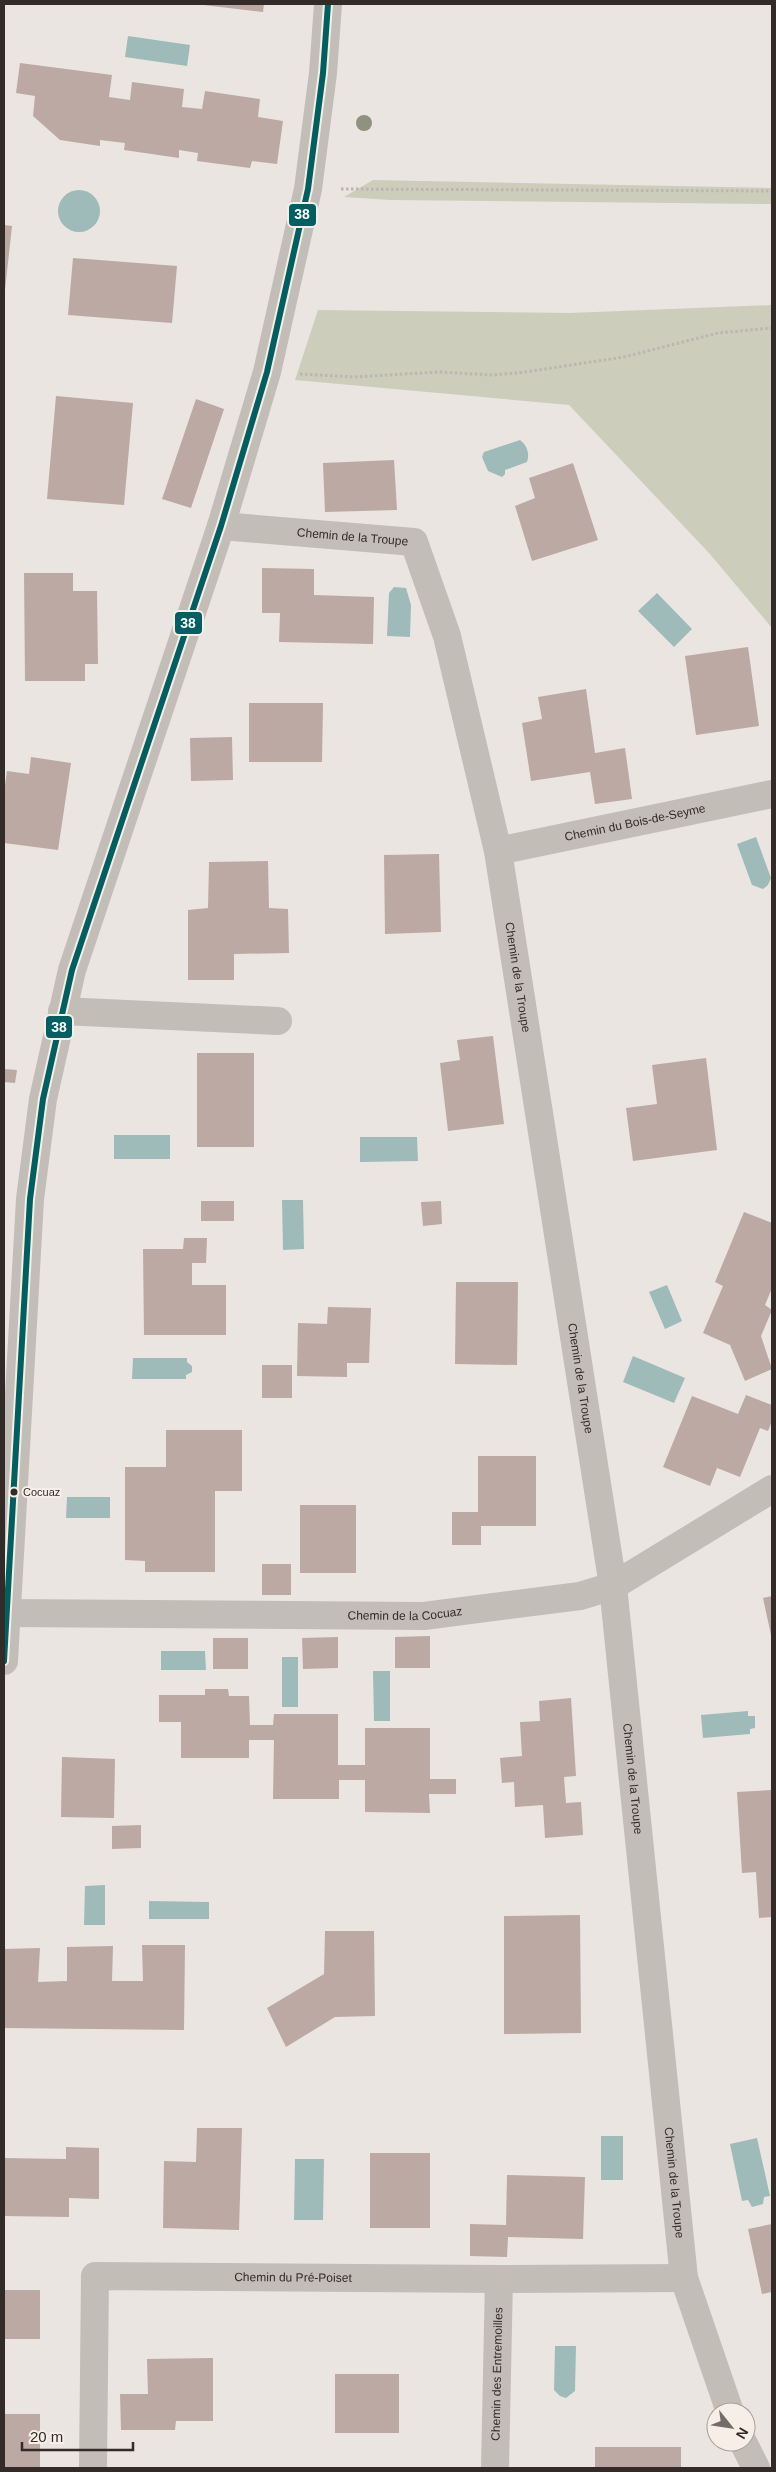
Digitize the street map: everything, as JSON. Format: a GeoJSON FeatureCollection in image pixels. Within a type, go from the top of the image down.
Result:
{"type":"FeatureCollection","features":[{"type":"Feature","properties":{"kind":"street"},"geometry":{"type":"LineString","coordinates":[[4,1661],[30,1198],[43,1100],[72,970],[221,526],[267,372],[308,189],[323,73],[328,4]]}},
{"type":"Feature","properties":{"kind":"street","name":"Chemin de la Troupe"},"geometry":{"type":"LineString","coordinates":[[221,526],[414,542],[447,636],[498,851],[613,1586],[684,2278],[727,2402]]}},
{"type":"Feature","properties":{"kind":"street","name":"Chemin du Bois-de-Seyme"},"geometry":{"type":"LineString","coordinates":[[498,851],[772,794]]}},
{"type":"Feature","properties":{"kind":"street"},"geometry":{"type":"LineString","coordinates":[[62,1011],[278,1022]]}},
{"type":"Feature","properties":{"kind":"street","name":"Chemin de la Cocuaz"},"geometry":{"type":"LineString","coordinates":[[6,1613],[424,1616],[580,1596],[613,1586],[772,1489]]}},
{"type":"Feature","properties":{"kind":"street","name":"Chemin du Pré-Poiset"},"geometry":{"type":"LineString","coordinates":[[93,2468],[95,2276],[499,2279],[684,2278]]}},
{"type":"Feature","properties":{"kind":"street","name":"Chemin des Entremoilles"},"geometry":{"type":"LineString","coordinates":[[495,2468],[499,2279]]}},
{"type":"Feature","properties":{"kind":"street"},"geometry":{"type":"LineString","coordinates":[[748,2452],[756,2468]]}},
{"type":"Feature","properties":{"kind":"path"},"geometry":{"type":"LineString","coordinates":[[308,189],[772,191]]}},
{"type":"Feature","properties":{"kind":"path"},"geometry":{"type":"LineString","coordinates":[[267,372],[354,377],[439,372],[491,375],[518,373],[624,358],[718,334],[772,328]]}},
{"type":"Feature","properties":{"kind":"green space"},"geometry":{"type":"Polygon","coordinates":[[[373,180],[772,188],[772,204],[391,200],[344,197],[373,180]]]}},
{"type":"Feature","properties":{"kind":"green space"},"geometry":{"type":"Polygon","coordinates":[[[772,305],[772,628],[709,553],[569,405],[295,380],[318,310],[570,313],[772,305]]]}},
{"type":"Feature","properties":{"kind":"water"},"geometry":{"type":"Polygon","coordinates":[[[128,36],[190,45],[187,66],[125,57],[128,36]]]}},
{"type":"Feature","properties":{"kind":"water"},"geometry":{"type":"Polygon","coordinates":[[[83,190],[91,193],[97,199],[100,211],[97,223],[91,229],[75,232],[67,229],[61,223],[58,207],[61,199],[67,193],[83,190]]]}},
{"type":"Feature","properties":{"kind":"water"},"geometry":{"type":"Polygon","coordinates":[[[520,440],[527,450],[527,462],[505,470],[505,474],[502,477],[488,471],[482,457],[484,452],[520,440]]]}},
{"type":"Feature","properties":{"kind":"water"},"geometry":{"type":"Polygon","coordinates":[[[394,587],[406,588],[411,605],[410,637],[387,636],[389,593],[394,587]]]}},
{"type":"Feature","properties":{"kind":"water"},"geometry":{"type":"Polygon","coordinates":[[[657,593],[692,629],[674,647],[638,611],[657,593]]]}},
{"type":"Feature","properties":{"kind":"water"},"geometry":{"type":"Polygon","coordinates":[[[756,837],[771,878],[768,885],[763,889],[752,885],[737,844],[756,837]]]}},
{"type":"Feature","properties":{"kind":"water"},"geometry":{"type":"Polygon","coordinates":[[[114,1135],[170,1135],[170,1159],[114,1159],[114,1135]]]}},
{"type":"Feature","properties":{"kind":"water"},"geometry":{"type":"Polygon","coordinates":[[[360,1137],[417,1137],[418,1161],[360,1162],[360,1137]]]}},
{"type":"Feature","properties":{"kind":"water"},"geometry":{"type":"Polygon","coordinates":[[[282,1200],[303,1200],[304,1249],[283,1250],[282,1200]]]}},
{"type":"Feature","properties":{"kind":"water"},"geometry":{"type":"Polygon","coordinates":[[[667,1285],[682,1321],[665,1329],[649,1292],[667,1285]]]}},
{"type":"Feature","properties":{"kind":"water"},"geometry":{"type":"Polygon","coordinates":[[[633,1356],[685,1378],[674,1403],[623,1382],[633,1356]]]}},
{"type":"Feature","properties":{"kind":"water"},"geometry":{"type":"Polygon","coordinates":[[[133,1358],[187,1358],[187,1362],[192,1366],[192,1372],[186,1375],[186,1379],[132,1379],[133,1358]]]}},
{"type":"Feature","properties":{"kind":"water"},"geometry":{"type":"Polygon","coordinates":[[[67,1497],[110,1497],[110,1518],[66,1518],[67,1497]]]}},
{"type":"Feature","properties":{"kind":"water"},"geometry":{"type":"Polygon","coordinates":[[[161,1651],[205,1651],[206,1670],[161,1670],[161,1651]]]}},
{"type":"Feature","properties":{"kind":"water"},"geometry":{"type":"Polygon","coordinates":[[[282,1657],[298,1657],[298,1707],[282,1707],[282,1657]]]}},
{"type":"Feature","properties":{"kind":"water"},"geometry":{"type":"Polygon","coordinates":[[[373,1671],[390,1671],[390,1721],[374,1721],[373,1671]]]}},
{"type":"Feature","properties":{"kind":"water"},"geometry":{"type":"Polygon","coordinates":[[[748,1711],[748,1716],[755,1716],[755,1728],[750,1729],[750,1734],[703,1738],[701,1715],[748,1711]]]}},
{"type":"Feature","properties":{"kind":"water"},"geometry":{"type":"Polygon","coordinates":[[[105,1885],[105,1925],[84,1925],[85,1886],[105,1885]]]}},
{"type":"Feature","properties":{"kind":"water"},"geometry":{"type":"Polygon","coordinates":[[[149,1901],[209,1902],[209,1919],[149,1919],[149,1901]]]}},
{"type":"Feature","properties":{"kind":"water"},"geometry":{"type":"Polygon","coordinates":[[[601,2136],[623,2136],[623,2180],[601,2180],[601,2136]]]}},
{"type":"Feature","properties":{"kind":"water"},"geometry":{"type":"Polygon","coordinates":[[[757,2138],[770,2196],[764,2197],[763,2204],[752,2207],[748,2200],[742,2201],[730,2144],[757,2138]]]}},
{"type":"Feature","properties":{"kind":"water"},"geometry":{"type":"Polygon","coordinates":[[[295,2159],[324,2159],[323,2220],[294,2220],[295,2159]]]}},
{"type":"Feature","properties":{"kind":"water"},"geometry":{"type":"Polygon","coordinates":[[[555,2346],[576,2346],[575,2391],[566,2398],[560,2396],[554,2390],[555,2346]]]}},
{"type":"Feature","properties":{"kind":"building"},"geometry":{"type":"Polygon","coordinates":[[[195,4],[264,4],[263,12],[195,4]]]}},
{"type":"Feature","properties":{"kind":"building"},"geometry":{"type":"Polygon","coordinates":[[[20,63],[112,75],[109,97],[130,100],[132,82],[184,89],[182,107],[202,109],[205,91],[260,99],[258,117],[283,121],[277,164],[252,161],[250,168],[197,161],[198,153],[179,150],[179,158],[124,150],[125,143],[100,140],[100,146],[60,140],[33,116],[35,96],[16,93],[20,63]]]}},
{"type":"Feature","properties":{"kind":"building"},"geometry":{"type":"Polygon","coordinates":[[[4,225],[12,226],[5,290],[4,290],[4,225]]]}},
{"type":"Feature","properties":{"kind":"building"},"geometry":{"type":"Polygon","coordinates":[[[73,258],[177,266],[172,323],[68,315],[73,258]]]}},
{"type":"Feature","properties":{"kind":"building"},"geometry":{"type":"Polygon","coordinates":[[[56,396],[133,403],[124,505],[47,499],[56,396]]]}},
{"type":"Feature","properties":{"kind":"building"},"geometry":{"type":"Polygon","coordinates":[[[196,399],[224,409],[191,508],[162,499],[196,399]]]}},
{"type":"Feature","properties":{"kind":"building"},"geometry":{"type":"Polygon","coordinates":[[[394,460],[397,510],[325,512],[323,463],[394,460]]]}},
{"type":"Feature","properties":{"kind":"building"},"geometry":{"type":"Polygon","coordinates":[[[573,463],[598,540],[532,561],[515,506],[535,498],[529,478],[573,463]]]}},
{"type":"Feature","properties":{"kind":"building"},"geometry":{"type":"Polygon","coordinates":[[[262,568],[314,569],[314,595],[374,597],[373,644],[279,642],[280,613],[262,613],[262,568]]]}},
{"type":"Feature","properties":{"kind":"building"},"geometry":{"type":"Polygon","coordinates":[[[24,573],[73,573],[73,591],[97,591],[98,664],[85,664],[85,681],[25,681],[24,573]]]}},
{"type":"Feature","properties":{"kind":"building"},"geometry":{"type":"Polygon","coordinates":[[[748,647],[759,726],[696,735],[685,656],[748,647]]]}},
{"type":"Feature","properties":{"kind":"building"},"geometry":{"type":"Polygon","coordinates":[[[586,689],[595,753],[625,748],[632,799],[595,804],[590,772],[531,781],[522,723],[542,719],[538,697],[586,689]]]}},
{"type":"Feature","properties":{"kind":"building"},"geometry":{"type":"Polygon","coordinates":[[[249,703],[323,703],[322,762],[249,762],[249,703]]]}},
{"type":"Feature","properties":{"kind":"building"},"geometry":{"type":"Polygon","coordinates":[[[232,737],[233,780],[191,781],[190,738],[232,737]]]}},
{"type":"Feature","properties":{"kind":"building"},"geometry":{"type":"Polygon","coordinates":[[[31,757],[71,763],[58,850],[4,843],[4,793],[7,771],[29,774],[31,757]]]}},
{"type":"Feature","properties":{"kind":"building"},"geometry":{"type":"Polygon","coordinates":[[[439,854],[441,932],[385,934],[384,855],[439,854]]]}},
{"type":"Feature","properties":{"kind":"building"},"geometry":{"type":"Polygon","coordinates":[[[268,861],[269,908],[288,909],[289,953],[234,954],[234,980],[188,980],[188,910],[208,908],[209,862],[268,861]]]}},
{"type":"Feature","properties":{"kind":"building"},"geometry":{"type":"Polygon","coordinates":[[[493,1036],[504,1124],[448,1131],[440,1063],[460,1060],[457,1040],[493,1036]]]}},
{"type":"Feature","properties":{"kind":"building"},"geometry":{"type":"Polygon","coordinates":[[[197,1053],[254,1053],[254,1147],[197,1147],[197,1053]]]}},
{"type":"Feature","properties":{"kind":"building"},"geometry":{"type":"Polygon","coordinates":[[[706,1058],[717,1150],[633,1161],[626,1108],[657,1104],[652,1065],[706,1058]]]}},
{"type":"Feature","properties":{"kind":"building"},"geometry":{"type":"Polygon","coordinates":[[[4,1069],[17,1070],[15,1083],[4,1082],[4,1069]]]}},
{"type":"Feature","properties":{"kind":"building"},"geometry":{"type":"Polygon","coordinates":[[[201,1201],[234,1201],[234,1221],[201,1221],[201,1201]]]}},
{"type":"Feature","properties":{"kind":"building"},"geometry":{"type":"Polygon","coordinates":[[[441,1201],[442,1224],[423,1226],[421,1202],[441,1201]]]}},
{"type":"Feature","properties":{"kind":"building"},"geometry":{"type":"Polygon","coordinates":[[[744,1212],[772,1223],[772,1288],[765,1305],[772,1310],[761,1336],[772,1369],[745,1381],[730,1345],[703,1333],[723,1286],[715,1282],[744,1212]]]}},
{"type":"Feature","properties":{"kind":"building"},"geometry":{"type":"Polygon","coordinates":[[[184,1238],[207,1238],[206,1263],[192,1263],[192,1285],[226,1285],[226,1335],[144,1335],[143,1249],[183,1249],[184,1238]]]}},
{"type":"Feature","properties":{"kind":"building"},"geometry":{"type":"Polygon","coordinates":[[[456,1282],[518,1282],[517,1365],[455,1364],[456,1282]]]}},
{"type":"Feature","properties":{"kind":"building"},"geometry":{"type":"Polygon","coordinates":[[[328,1307],[371,1308],[369,1363],[347,1363],[347,1377],[297,1376],[298,1323],[327,1324],[328,1307]]]}},
{"type":"Feature","properties":{"kind":"building"},"geometry":{"type":"Polygon","coordinates":[[[262,1365],[292,1365],[292,1398],[262,1398],[262,1365]]]}},
{"type":"Feature","properties":{"kind":"building"},"geometry":{"type":"Polygon","coordinates":[[[746,1395],[772,1405],[772,1421],[768,1431],[760,1428],[740,1477],[717,1468],[710,1486],[663,1467],[692,1396],[738,1414],[746,1395]]]}},
{"type":"Feature","properties":{"kind":"building"},"geometry":{"type":"Polygon","coordinates":[[[166,1430],[242,1430],[242,1491],[215,1491],[215,1572],[145,1572],[145,1561],[125,1560],[125,1467],[166,1467],[166,1430]]]}},
{"type":"Feature","properties":{"kind":"building"},"geometry":{"type":"Polygon","coordinates":[[[478,1456],[536,1456],[536,1526],[481,1526],[481,1545],[452,1545],[452,1512],[478,1512],[478,1456]]]}},
{"type":"Feature","properties":{"kind":"building"},"geometry":{"type":"Polygon","coordinates":[[[300,1505],[356,1505],[356,1573],[300,1573],[300,1505]]]}},
{"type":"Feature","properties":{"kind":"building"},"geometry":{"type":"Polygon","coordinates":[[[262,1564],[291,1564],[291,1595],[262,1595],[262,1564]]]}},
{"type":"Feature","properties":{"kind":"building"},"geometry":{"type":"Polygon","coordinates":[[[772,1596],[772,1635],[771,1635],[763,1598],[772,1596]]]}},
{"type":"Feature","properties":{"kind":"building"},"geometry":{"type":"Polygon","coordinates":[[[430,1636],[430,1668],[395,1668],[395,1637],[430,1636]]]}},
{"type":"Feature","properties":{"kind":"building"},"geometry":{"type":"Polygon","coordinates":[[[338,1637],[338,1668],[303,1669],[302,1638],[338,1637]]]}},
{"type":"Feature","properties":{"kind":"building"},"geometry":{"type":"Polygon","coordinates":[[[213,1638],[248,1638],[248,1669],[213,1669],[213,1638]]]}},
{"type":"Feature","properties":{"kind":"building"},"geometry":{"type":"Polygon","coordinates":[[[205,1689],[228,1689],[229,1696],[249,1696],[250,1725],[273,1725],[274,1714],[338,1714],[338,1765],[365,1765],[365,1728],[430,1728],[430,1779],[456,1779],[456,1794],[429,1794],[430,1813],[365,1812],[365,1780],[339,1780],[339,1799],[273,1799],[274,1740],[249,1740],[249,1758],[181,1758],[181,1722],[159,1722],[159,1695],[205,1695],[205,1689]]]}},
{"type":"Feature","properties":{"kind":"building"},"geometry":{"type":"Polygon","coordinates":[[[571,1698],[576,1776],[564,1777],[566,1803],[581,1802],[583,1835],[545,1838],[543,1805],[515,1807],[514,1782],[502,1783],[500,1758],[522,1756],[520,1722],[540,1721],[539,1701],[571,1698]]]}},
{"type":"Feature","properties":{"kind":"building"},"geometry":{"type":"Polygon","coordinates":[[[62,1757],[115,1759],[114,1818],[61,1817],[62,1757]]]}},
{"type":"Feature","properties":{"kind":"building"},"geometry":{"type":"Polygon","coordinates":[[[772,1790],[772,1917],[759,1918],[756,1872],[742,1873],[737,1792],[772,1790]]]}},
{"type":"Feature","properties":{"kind":"building"},"geometry":{"type":"Polygon","coordinates":[[[141,1825],[141,1848],[112,1849],[112,1826],[141,1825]]]}},
{"type":"Feature","properties":{"kind":"building"},"geometry":{"type":"Polygon","coordinates":[[[580,1915],[581,2033],[504,2034],[504,1916],[580,1915]]]}},
{"type":"Feature","properties":{"kind":"building"},"geometry":{"type":"Polygon","coordinates":[[[325,1931],[374,1931],[375,2016],[335,2017],[286,2047],[267,2008],[324,1974],[325,1931]]]}},
{"type":"Feature","properties":{"kind":"building"},"geometry":{"type":"Polygon","coordinates":[[[142,1945],[185,1945],[184,2030],[4,2028],[4,1949],[40,1948],[38,1982],[67,1981],[67,1947],[113,1946],[112,1981],[143,1981],[142,1945]]]}},
{"type":"Feature","properties":{"kind":"building"},"geometry":{"type":"Polygon","coordinates":[[[197,2128],[242,2128],[239,2230],[163,2228],[164,2161],[196,2162],[197,2128]]]}},
{"type":"Feature","properties":{"kind":"building"},"geometry":{"type":"Polygon","coordinates":[[[66,2147],[99,2148],[99,2199],[69,2198],[69,2217],[4,2216],[4,2158],[66,2159],[66,2147]]]}},
{"type":"Feature","properties":{"kind":"building"},"geometry":{"type":"Polygon","coordinates":[[[370,2153],[430,2153],[430,2228],[370,2228],[370,2153]]]}},
{"type":"Feature","properties":{"kind":"building"},"geometry":{"type":"Polygon","coordinates":[[[507,2175],[585,2177],[583,2239],[508,2237],[507,2257],[470,2256],[470,2224],[506,2225],[507,2175]]]}},
{"type":"Feature","properties":{"kind":"building"},"geometry":{"type":"Polygon","coordinates":[[[772,2224],[772,2292],[762,2294],[748,2229],[772,2224]]]}},
{"type":"Feature","properties":{"kind":"building"},"geometry":{"type":"Polygon","coordinates":[[[4,2290],[40,2290],[40,2339],[4,2339],[4,2290]]]}},
{"type":"Feature","properties":{"kind":"building"},"geometry":{"type":"Polygon","coordinates":[[[213,2358],[213,2421],[176,2421],[175,2430],[121,2430],[120,2394],[148,2394],[147,2359],[213,2358]]]}},
{"type":"Feature","properties":{"kind":"building"},"geometry":{"type":"Polygon","coordinates":[[[335,2374],[399,2374],[399,2433],[335,2433],[335,2374]]]}},
{"type":"Feature","properties":{"kind":"building"},"geometry":{"type":"Polygon","coordinates":[[[4,2414],[40,2414],[40,2468],[4,2468],[4,2414]]]}},
{"type":"Feature","properties":{"kind":"building"},"geometry":{"type":"Polygon","coordinates":[[[595,2447],[681,2447],[681,2468],[595,2468],[595,2447]]]}},
{"type":"Feature","properties":{"kind":"transit line","name":"38"},"geometry":{"type":"LineString","coordinates":[[4,1661],[30,1199],[43,1099],[72,970],[221,526],[267,372],[308,189],[323,73],[328,4]]}},
{"type":"Feature","properties":{"kind":"place","name":"Cocuaz"},"geometry":{"type":"Point","coordinates":[14,1492]}}]}
